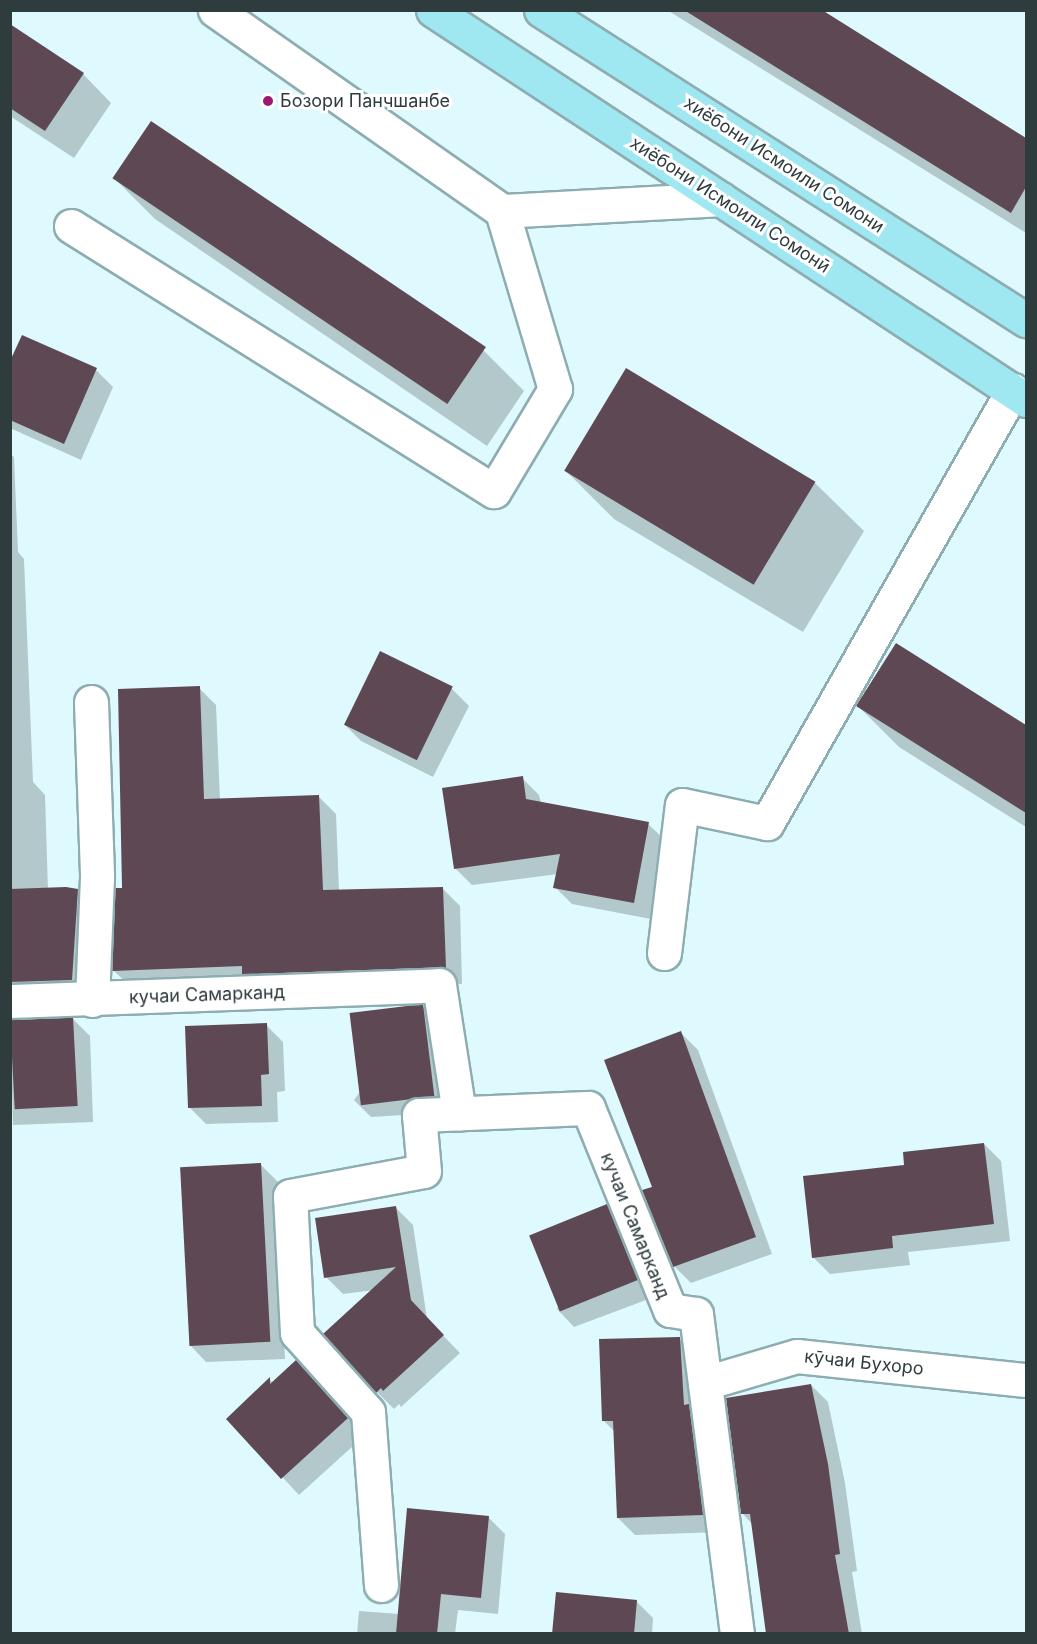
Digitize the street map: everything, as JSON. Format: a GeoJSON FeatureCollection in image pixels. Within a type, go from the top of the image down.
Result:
{"type":"FeatureCollection","features":[{"type":"Feature","properties":{"kind":"main road","name":"хиёбони Исмоили Сомонӣ"},"geometry":{"type":"LineString","coordinates":[[433,10],[1020,395]]}},
{"type":"Feature","properties":{"kind":"main road","name":"хиёбони Исмоили Сомони"},"geometry":{"type":"LineString","coordinates":[[541,10],[1026,320]]}},
{"type":"Feature","properties":{"kind":"street"},"geometry":{"type":"LineString","coordinates":[[215,10],[502,211],[721,199]]}},
{"type":"Feature","properties":{"kind":"street"},"geometry":{"type":"LineString","coordinates":[[71,226],[494,491],[555,389],[502,211]]}},
{"type":"Feature","properties":{"kind":"street"},"geometry":{"type":"LineString","coordinates":[[664,952],[682,805],[767,823],[1020,395]]}},
{"type":"Feature","properties":{"kind":"street"},"geometry":{"type":"LineString","coordinates":[[91,702],[97,877],[92,1000]]}},
{"type":"Feature","properties":{"kind":"street","name":"кучаи Самарканд"},"geometry":{"type":"LineString","coordinates":[[10,1001],[92,1000],[439,985],[459,1113]]}},
{"type":"Feature","properties":{"kind":"street","name":"кучаи Самарканд"},"geometry":{"type":"LineString","coordinates":[[381,1585],[368,1412],[297,1333],[290,1196],[424,1171],[419,1114],[588,1108],[670,1310],[696,1314],[737,1634]]}},
{"type":"Feature","properties":{"kind":"street","name":"кӯчаи Бухоро"},"geometry":{"type":"LineString","coordinates":[[705,1383],[797,1356],[1026,1380]]}},
{"type":"Feature","properties":{"kind":"building"},"geometry":{"type":"Polygon","coordinates":[[[684,10],[822,10],[1026,138],[1026,187],[1011,213],[684,10]]]}},
{"type":"Feature","properties":{"kind":"building"},"geometry":{"type":"Polygon","coordinates":[[[10,24],[84,73],[45,131],[10,108],[10,24]]]}},
{"type":"Feature","properties":{"kind":"building"},"geometry":{"type":"Polygon","coordinates":[[[151,121],[486,347],[447,404],[112,178],[151,121]]]}},
{"type":"Feature","properties":{"kind":"building"},"geometry":{"type":"Polygon","coordinates":[[[22,335],[97,368],[64,444],[10,420],[10,361],[22,335]]]}},
{"type":"Feature","properties":{"kind":"building"},"geometry":{"type":"Polygon","coordinates":[[[626,368],[815,482],[754,585],[564,471],[626,368]]]}},
{"type":"Feature","properties":{"kind":"building"},"geometry":{"type":"Polygon","coordinates":[[[896,643],[1026,725],[1026,813],[856,706],[896,643]]]}},
{"type":"Feature","properties":{"kind":"building"},"geometry":{"type":"Polygon","coordinates":[[[380,651],[453,687],[417,760],[344,725],[380,651]]]}},
{"type":"Feature","properties":{"kind":"building"},"geometry":{"type":"Polygon","coordinates":[[[200,686],[204,799],[319,795],[323,890],[443,887],[446,968],[242,974],[242,966],[112,971],[115,888],[122,888],[118,689],[200,686]]]}},
{"type":"Feature","properties":{"kind":"building"},"geometry":{"type":"Polygon","coordinates":[[[523,776],[526,799],[649,822],[634,903],[553,888],[560,854],[454,869],[442,788],[523,776]]]}},
{"type":"Feature","properties":{"kind":"building"},"geometry":{"type":"Polygon","coordinates":[[[66,887],[78,889],[72,980],[10,982],[10,889],[66,887]]]}},
{"type":"Feature","properties":{"kind":"building"},"geometry":{"type":"Polygon","coordinates":[[[423,1004],[434,1096],[361,1105],[350,1013],[423,1004]]]}},
{"type":"Feature","properties":{"kind":"building"},"geometry":{"type":"Polygon","coordinates":[[[73,1017],[78,1106],[15,1109],[10,1020],[73,1017]]]}},
{"type":"Feature","properties":{"kind":"building"},"geometry":{"type":"Polygon","coordinates":[[[267,1023],[269,1074],[261,1075],[262,1106],[188,1108],[185,1026],[267,1023]]]}},
{"type":"Feature","properties":{"kind":"building"},"geometry":{"type":"Polygon","coordinates":[[[681,1031],[756,1237],[673,1267],[642,1190],[652,1187],[604,1060],[681,1031]]]}},
{"type":"Feature","properties":{"kind":"building"},"geometry":{"type":"Polygon","coordinates":[[[984,1143],[994,1224],[892,1236],[893,1248],[812,1258],[803,1176],[904,1165],[903,1152],[984,1143]]]}},
{"type":"Feature","properties":{"kind":"building"},"geometry":{"type":"Polygon","coordinates":[[[261,1163],[270,1342],[189,1346],[180,1167],[261,1163]]]}},
{"type":"Feature","properties":{"kind":"building"},"geometry":{"type":"Polygon","coordinates":[[[607,1204],[638,1280],[560,1311],[529,1235],[607,1204]]]}},
{"type":"Feature","properties":{"kind":"building"},"geometry":{"type":"Polygon","coordinates":[[[396,1206],[411,1300],[444,1335],[383,1391],[381,1388],[376,1393],[323,1334],[396,1267],[324,1278],[315,1218],[396,1206]]]}},
{"type":"Feature","properties":{"kind":"building"},"geometry":{"type":"Polygon","coordinates":[[[680,1337],[684,1405],[689,1404],[703,1515],[617,1518],[613,1421],[602,1421],[599,1339],[680,1337]]]}},
{"type":"Feature","properties":{"kind":"building"},"geometry":{"type":"Polygon","coordinates":[[[296,1360],[348,1418],[281,1479],[226,1419],[270,1377],[270,1384],[296,1360]]]}},
{"type":"Feature","properties":{"kind":"building"},"geometry":{"type":"Polygon","coordinates":[[[811,1384],[828,1464],[840,1554],[835,1555],[849,1634],[766,1634],[750,1514],[741,1514],[726,1398],[811,1384]]]}},
{"type":"Feature","properties":{"kind":"building"},"geometry":{"type":"Polygon","coordinates":[[[407,1508],[489,1516],[481,1598],[441,1594],[437,1634],[396,1634],[407,1508]]]}},
{"type":"Feature","properties":{"kind":"building"},"geometry":{"type":"Polygon","coordinates":[[[556,1592],[637,1600],[634,1634],[552,1634],[556,1592]]]}},
{"type":"Feature","properties":{"kind":"place","name":"Бозори Панчшанбе"},"geometry":{"type":"Point","coordinates":[268,101]}}]}
